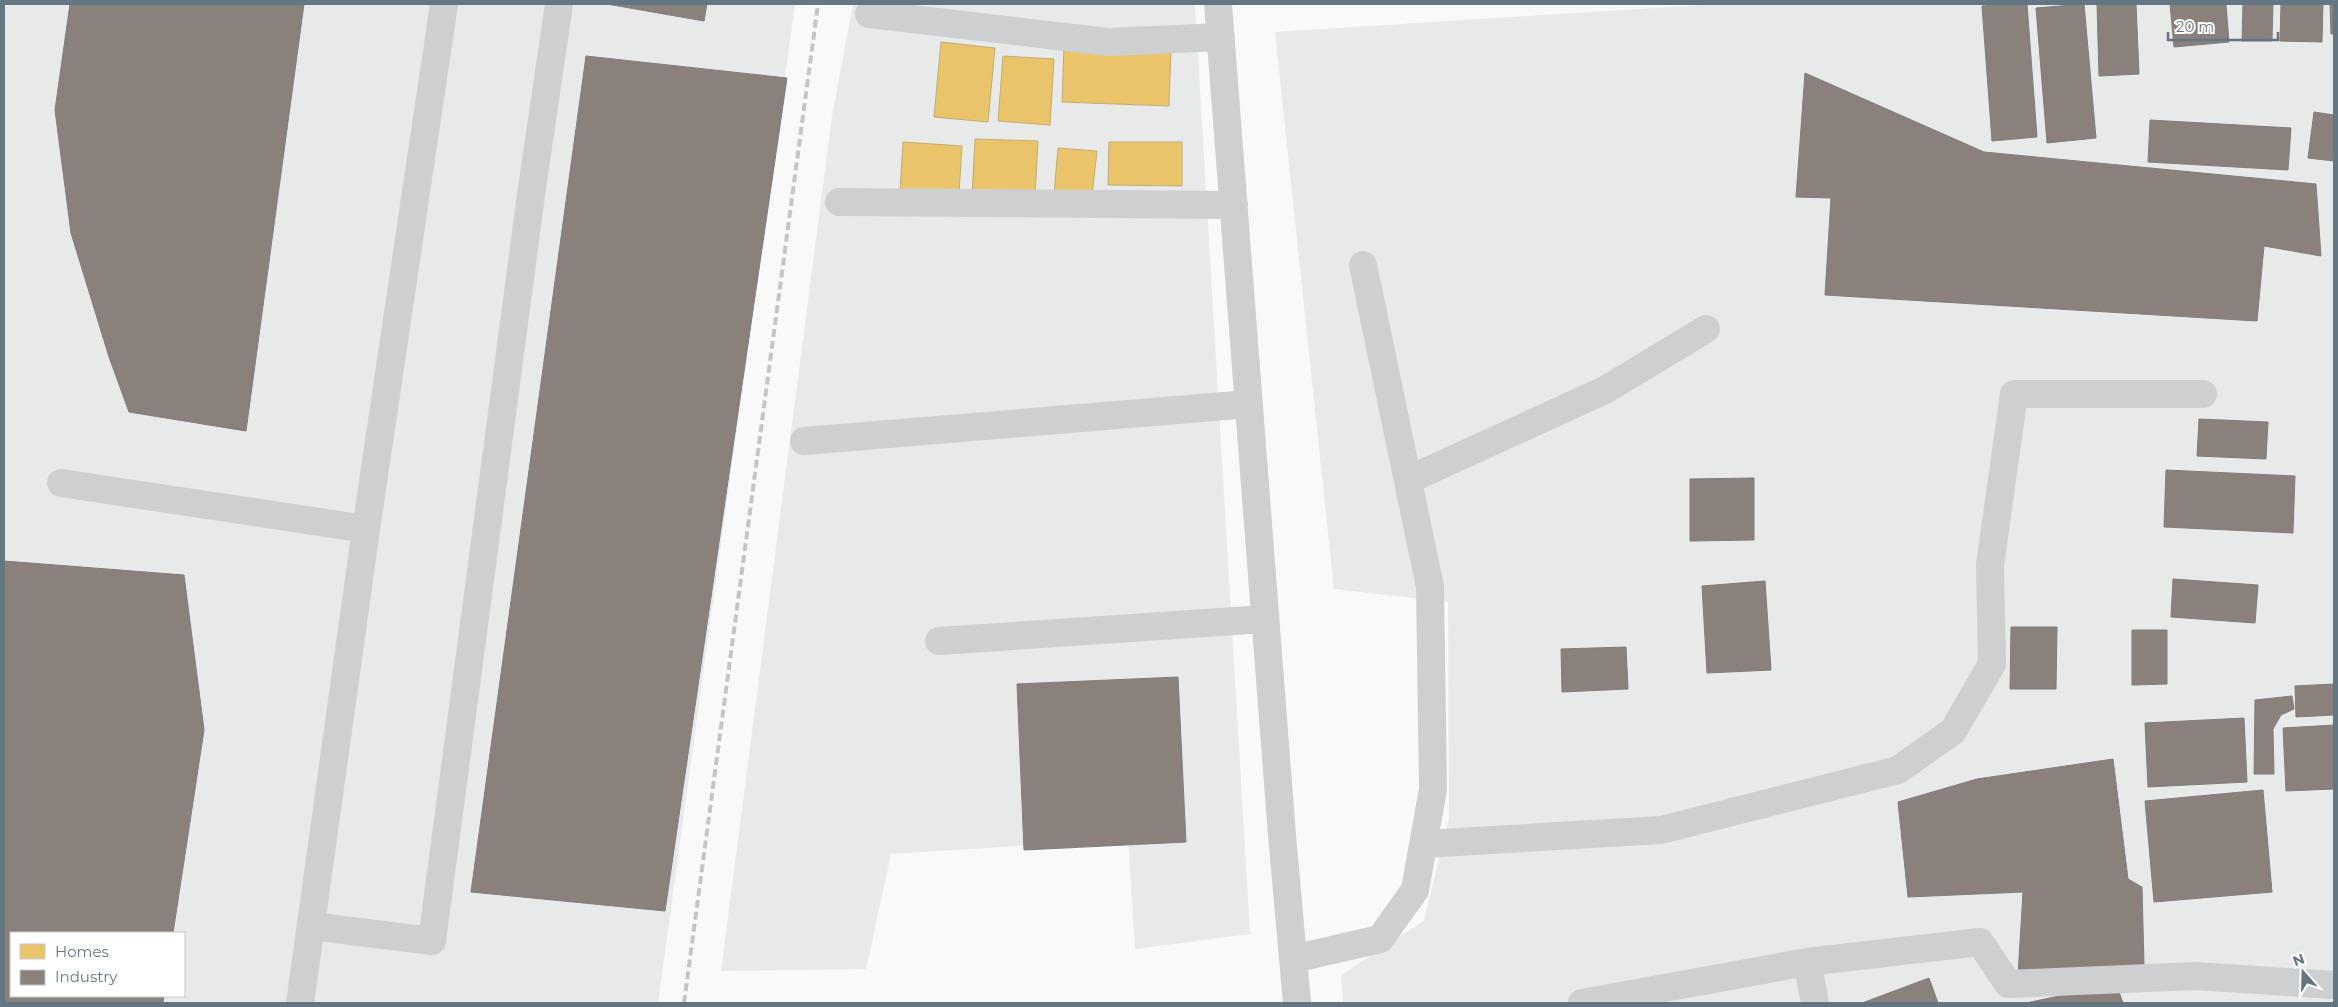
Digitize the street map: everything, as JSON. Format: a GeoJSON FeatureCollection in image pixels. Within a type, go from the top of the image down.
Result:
{"type":"FeatureCollection","features":[{"type":"Feature","properties":{"kind":"street"},"geometry":{"type":"LineString","coordinates":[[300,1003],[366,529],[444,4]]}},
{"type":"Feature","properties":{"kind":"street"},"geometry":{"type":"LineString","coordinates":[[311,926],[432,941],[531,195],[559,4]]}},
{"type":"Feature","properties":{"kind":"street"},"geometry":{"type":"LineString","coordinates":[[1218,4],[1265,619],[1298,1003]]}},
{"type":"Feature","properties":{"kind":"street"},"geometry":{"type":"LineString","coordinates":[[869,14],[1108,42],[1220,37]]}},
{"type":"Feature","properties":{"kind":"street"},"geometry":{"type":"LineString","coordinates":[[839,202],[1234,205]]}},
{"type":"Feature","properties":{"kind":"street"},"geometry":{"type":"LineString","coordinates":[[1293,959],[1380,939],[1415,890],[1434,789],[1430,586],[1363,265]]}},
{"type":"Feature","properties":{"kind":"street"},"geometry":{"type":"LineString","coordinates":[[1408,480],[1605,390],[1706,329]]}},
{"type":"Feature","properties":{"kind":"street"},"geometry":{"type":"LineString","coordinates":[[1424,844],[1662,830],[1898,770],[1953,731],[1992,664],[1990,565],[2014,394],[2203,394]]}},
{"type":"Feature","properties":{"kind":"street"},"geometry":{"type":"LineString","coordinates":[[804,441],[1249,404]]}},
{"type":"Feature","properties":{"kind":"street"},"geometry":{"type":"LineString","coordinates":[[60,483],[366,529]]}},
{"type":"Feature","properties":{"kind":"street"},"geometry":{"type":"LineString","coordinates":[[940,641],[1265,619]]}},
{"type":"Feature","properties":{"kind":"street"},"geometry":{"type":"LineString","coordinates":[[1582,1003],[1807,962],[1980,942],[2008,984],[2195,976],[2334,984]]}},
{"type":"Feature","properties":{"kind":"street"},"geometry":{"type":"LineString","coordinates":[[1807,962],[1815,1003]]}},
{"type":"Feature","properties":{"kind":"shaded area"},"geometry":{"type":"Polygon","coordinates":[[[4,4],[795,4],[658,1003],[4,1003],[4,4]]]}},
{"type":"Feature","properties":{"kind":"shaded area"},"geometry":{"type":"Polygon","coordinates":[[[853,4],[1195,4],[1250,934],[1135,949],[1128,839],[891,854],[866,969],[721,971],[832,116],[853,4]]]}},
{"type":"Feature","properties":{"kind":"shaded area"},"geometry":{"type":"Polygon","coordinates":[[[1717,4],[2334,4],[2334,1003],[1343,1003],[1341,975],[1424,921],[1449,817],[1448,602],[1334,589],[1275,32],[1717,4]]]}},
{"type":"Feature","properties":{"kind":"building: Homes"},"geometry":{"type":"Polygon","coordinates":[[[941,42],[995,48],[988,122],[934,117],[941,42]]]}},
{"type":"Feature","properties":{"kind":"building: Homes"},"geometry":{"type":"Polygon","coordinates":[[[1064,46],[1171,50],[1169,106],[1062,102],[1064,46]]]}},
{"type":"Feature","properties":{"kind":"building: Homes"},"geometry":{"type":"Polygon","coordinates":[[[1003,56],[1054,59],[1050,125],[998,121],[1003,56]]]}},
{"type":"Feature","properties":{"kind":"building: Homes"},"geometry":{"type":"Polygon","coordinates":[[[975,139],[1038,141],[1035,197],[972,195],[975,139]]]}},
{"type":"Feature","properties":{"kind":"building: Homes"},"geometry":{"type":"Polygon","coordinates":[[[903,142],[962,146],[959,194],[900,191],[903,142]]]}},
{"type":"Feature","properties":{"kind":"building: Homes"},"geometry":{"type":"Polygon","coordinates":[[[1109,142],[1182,142],[1182,186],[1108,185],[1109,142]]]}},
{"type":"Feature","properties":{"kind":"building: Homes"},"geometry":{"type":"Polygon","coordinates":[[[1058,148],[1097,151],[1092,197],[1054,194],[1058,148]]]}},
{"type":"Feature","properties":{"kind":"building: Industry"},"geometry":{"type":"Polygon","coordinates":[[[70,4],[304,4],[246,431],[129,412],[109,357],[71,233],[55,110],[70,4]]]}},
{"type":"Feature","properties":{"kind":"building: Industry"},"geometry":{"type":"Polygon","coordinates":[[[607,4],[707,4],[704,21],[607,4]]]}},
{"type":"Feature","properties":{"kind":"building: Industry"},"geometry":{"type":"Polygon","coordinates":[[[2027,4],[2037,137],[1992,141],[1982,6],[2027,4]]]}},
{"type":"Feature","properties":{"kind":"building: Industry"},"geometry":{"type":"Polygon","coordinates":[[[2084,4],[2096,138],[2047,143],[2036,8],[2084,4]]]}},
{"type":"Feature","properties":{"kind":"building: Industry"},"geometry":{"type":"Polygon","coordinates":[[[2097,4],[2136,4],[2139,74],[2099,76],[2097,4]]]}},
{"type":"Feature","properties":{"kind":"building: Industry"},"geometry":{"type":"Polygon","coordinates":[[[2170,4],[2226,4],[2229,42],[2174,47],[2170,4]]]}},
{"type":"Feature","properties":{"kind":"building: Industry"},"geometry":{"type":"Polygon","coordinates":[[[2243,4],[2273,4],[2272,41],[2242,41],[2243,4]]]}},
{"type":"Feature","properties":{"kind":"building: Industry"},"geometry":{"type":"Polygon","coordinates":[[[2281,4],[2323,4],[2322,42],[2280,41],[2281,4]]]}},
{"type":"Feature","properties":{"kind":"building: Industry"},"geometry":{"type":"Polygon","coordinates":[[[2330,4],[2334,4],[2334,34],[2331,34],[2330,4]]]}},
{"type":"Feature","properties":{"kind":"building: Industry"},"geometry":{"type":"Polygon","coordinates":[[[586,56],[787,78],[665,911],[471,892],[586,56]]]}},
{"type":"Feature","properties":{"kind":"building: Industry"},"geometry":{"type":"Polygon","coordinates":[[[1805,73],[1984,152],[2316,184],[2321,256],[2264,246],[2257,321],[1825,295],[1831,198],[1796,197],[1805,73]]]}},
{"type":"Feature","properties":{"kind":"building: Industry"},"geometry":{"type":"Polygon","coordinates":[[[2314,112],[2334,115],[2334,161],[2308,158],[2314,112]]]}},
{"type":"Feature","properties":{"kind":"building: Industry"},"geometry":{"type":"Polygon","coordinates":[[[2150,120],[2291,128],[2288,170],[2148,162],[2150,120]]]}},
{"type":"Feature","properties":{"kind":"building: Industry"},"geometry":{"type":"Polygon","coordinates":[[[2199,419],[2268,422],[2266,459],[2197,456],[2199,419]]]}},
{"type":"Feature","properties":{"kind":"building: Industry"},"geometry":{"type":"Polygon","coordinates":[[[2166,470],[2295,476],[2293,533],[2164,527],[2166,470]]]}},
{"type":"Feature","properties":{"kind":"building: Industry"},"geometry":{"type":"Polygon","coordinates":[[[1754,478],[1754,540],[1690,541],[1690,479],[1754,478]]]}},
{"type":"Feature","properties":{"kind":"building: Industry"},"geometry":{"type":"Polygon","coordinates":[[[4,561],[184,575],[204,730],[173,932],[10,932],[10,997],[164,997],[163,1003],[4,1003],[4,561]]]}},
{"type":"Feature","properties":{"kind":"building: Industry"},"geometry":{"type":"Polygon","coordinates":[[[2173,579],[2258,585],[2255,623],[2171,617],[2173,579]]]}},
{"type":"Feature","properties":{"kind":"building: Industry"},"geometry":{"type":"Polygon","coordinates":[[[1765,581],[1771,670],[1707,673],[1702,586],[1765,581]]]}},
{"type":"Feature","properties":{"kind":"building: Industry"},"geometry":{"type":"Polygon","coordinates":[[[2011,627],[2057,627],[2056,689],[2010,689],[2011,627]]]}},
{"type":"Feature","properties":{"kind":"building: Industry"},"geometry":{"type":"Polygon","coordinates":[[[2132,630],[2167,630],[2167,684],[2132,685],[2132,630]]]}},
{"type":"Feature","properties":{"kind":"building: Industry"},"geometry":{"type":"Polygon","coordinates":[[[1626,647],[1628,689],[1562,692],[1561,649],[1626,647]]]}},
{"type":"Feature","properties":{"kind":"building: Industry"},"geometry":{"type":"Polygon","coordinates":[[[1178,677],[1186,842],[1024,850],[1017,684],[1178,677]]]}},
{"type":"Feature","properties":{"kind":"building: Industry"},"geometry":{"type":"Polygon","coordinates":[[[2334,684],[2334,715],[2296,717],[2295,686],[2334,684]]]}},
{"type":"Feature","properties":{"kind":"building: Industry"},"geometry":{"type":"Polygon","coordinates":[[[2292,696],[2294,709],[2281,715],[2273,729],[2274,774],[2254,774],[2255,700],[2292,696]]]}},
{"type":"Feature","properties":{"kind":"building: Industry"},"geometry":{"type":"Polygon","coordinates":[[[2244,718],[2247,782],[2148,787],[2145,723],[2244,718]]]}},
{"type":"Feature","properties":{"kind":"building: Industry"},"geometry":{"type":"Polygon","coordinates":[[[2334,725],[2334,789],[2286,791],[2283,728],[2334,725]]]}},
{"type":"Feature","properties":{"kind":"building: Industry"},"geometry":{"type":"Polygon","coordinates":[[[2113,759],[2128,879],[2142,887],[2144,965],[2018,975],[2023,892],[1908,897],[1898,802],[1977,779],[2113,759]]]}},
{"type":"Feature","properties":{"kind":"building: Industry"},"geometry":{"type":"Polygon","coordinates":[[[2263,790],[2272,892],[2154,902],[2145,801],[2263,790]]]}},
{"type":"Feature","properties":{"kind":"building: Industry"},"geometry":{"type":"Polygon","coordinates":[[[1929,978],[1938,1003],[1862,1003],[1929,978]]]}},
{"type":"Feature","properties":{"kind":"building: Industry"},"geometry":{"type":"Polygon","coordinates":[[[2116,984],[2123,1003],[2026,1003],[2116,984]]]}},
{"type":"Feature","properties":{"kind":"railway"},"geometry":{"type":"LineString","coordinates":[[684,1003],[818,4]]}}]}
